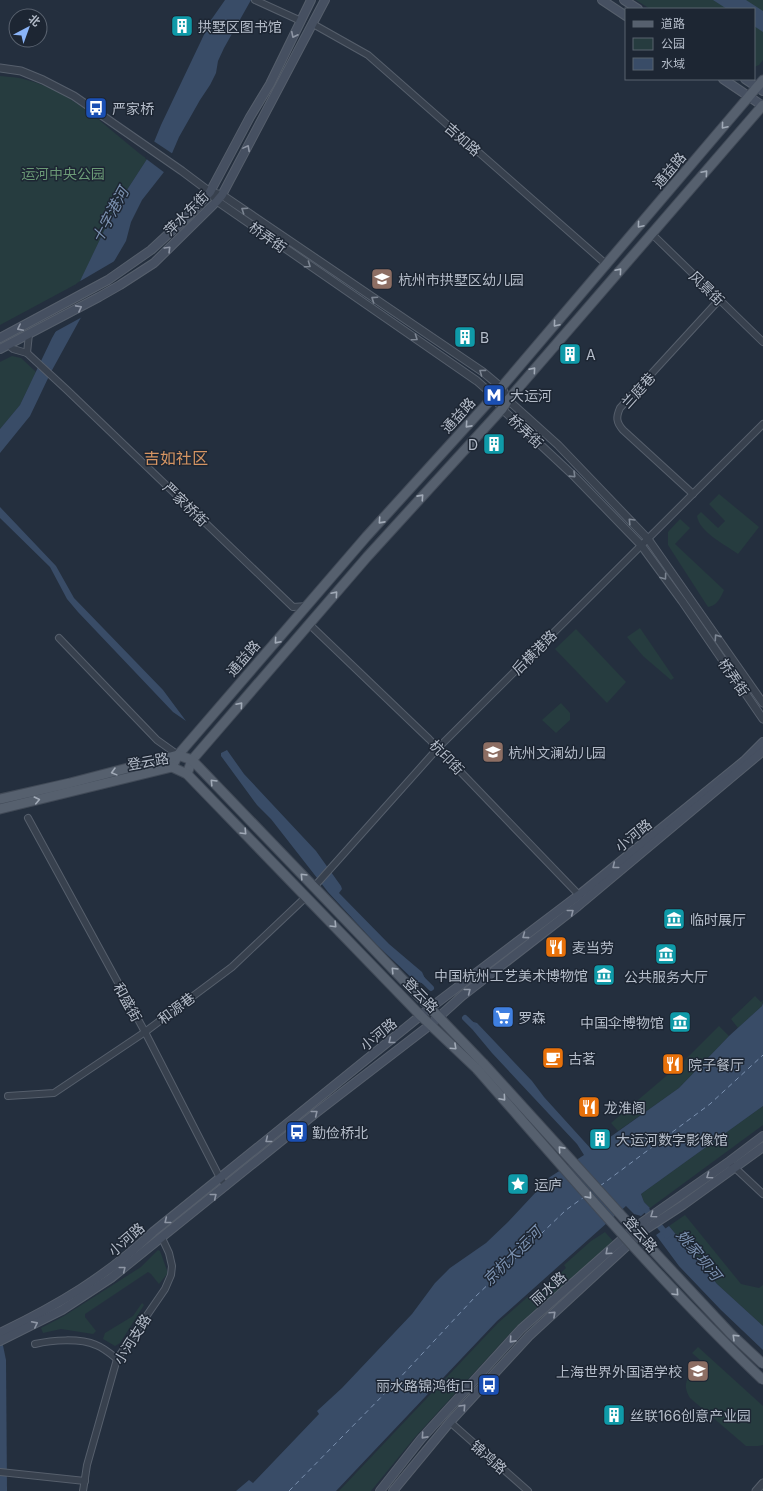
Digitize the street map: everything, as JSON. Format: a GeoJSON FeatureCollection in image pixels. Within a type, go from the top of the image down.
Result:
{"type":"FeatureCollection","features":[{"type":"Feature","properties":{"kind":"main road","name":"萍水东街"},"geometry":{"type":"LineString","coordinates":[[0,338],[40,318],[108,280],[151,250],[189,215],[210,192],[250,117],[270,84],[300,21],[312,0]]}},
{"type":"Feature","properties":{"kind":"main road","name":"萍水东街"},"geometry":{"type":"LineString","coordinates":[[0,349],[99,297],[154,263],[219,198],[325,0]]}},
{"type":"Feature","properties":{"kind":"main road"},"geometry":{"type":"LineString","coordinates":[[602,0],[625,15]]}},
{"type":"Feature","properties":{"kind":"main road"},"geometry":{"type":"LineString","coordinates":[[624,0],[636,8]]}},
{"type":"Feature","properties":{"kind":"main road"},"geometry":{"type":"LineString","coordinates":[[725,80],[763,106]]}},
{"type":"Feature","properties":{"kind":"main road"},"geometry":{"type":"LineString","coordinates":[[747,80],[761,86]]}},
{"type":"Feature","properties":{"kind":"main road","name":"通益路"},"geometry":{"type":"LineString","coordinates":[[172,768],[178,755],[366,537],[502,388],[749,96],[761,86]]}},
{"type":"Feature","properties":{"kind":"main road","name":"通益路"},"geometry":{"type":"LineString","coordinates":[[187,774],[192,760],[309,624],[408,511],[502,409],[508,400],[763,106]]}},
{"type":"Feature","properties":{"kind":"main road","name":"小河路"},"geometry":{"type":"LineString","coordinates":[[0,1341],[62,1310],[89,1289],[133,1252],[153,1232],[430,1008],[579,896],[744,760],[763,742]]}},
{"type":"Feature","properties":{"kind":"main road","name":"小河路"},"geometry":{"type":"LineString","coordinates":[[0,1333],[111,1278],[317,1112],[430,1025],[462,996],[578,906],[763,751]]}},
{"type":"Feature","properties":{"kind":"main road","name":"登云路"},"geometry":{"type":"LineString","coordinates":[[0,809],[178,755],[192,760],[439,1017],[651,1267],[720,1339],[763,1380]]}},
{"type":"Feature","properties":{"kind":"main road","name":"登云路"},"geometry":{"type":"LineString","coordinates":[[0,799],[172,768],[187,774],[430,1025],[480,1066],[731,1334],[763,1364]]}},
{"type":"Feature","properties":{"kind":"main road","name":"丽水路"},"geometry":{"type":"LineString","coordinates":[[732,1165],[763,1136]]}},
{"type":"Feature","properties":{"kind":"main road","name":"丽水路"},"geometry":{"type":"LineString","coordinates":[[380,1491],[421,1439],[521,1329],[640,1229],[732,1165],[763,1147]]}},
{"type":"Feature","properties":{"kind":"main road","name":"丽水路"},"geometry":{"type":"LineString","coordinates":[[393,1491],[450,1422],[529,1336],[640,1229]]}},
{"type":"Feature","properties":{"kind":"street"},"geometry":{"type":"LineString","coordinates":[[255,0],[300,21]]}},
{"type":"Feature","properties":{"kind":"street","name":"吉如路"},"geometry":{"type":"LineString","coordinates":[[313,24],[368,56],[607,265]]}},
{"type":"Feature","properties":{"kind":"street","name":"桥弄街"},"geometry":{"type":"LineString","coordinates":[[0,68],[20,71],[43,80],[74,96],[210,192],[483,372],[502,388],[508,400],[558,445],[648,539],[763,703]]}},
{"type":"Feature","properties":{"kind":"street","name":"桥弄街"},"geometry":{"type":"LineString","coordinates":[[219,198],[477,381],[494,396],[502,409],[575,477],[641,545],[682,601],[763,719]]}},
{"type":"Feature","properties":{"kind":"street","name":"风景街"},"geometry":{"type":"LineString","coordinates":[[652,234],[763,342]]}},
{"type":"Feature","properties":{"kind":"street","name":"兰庭巷"},"geometry":{"type":"LineString","coordinates":[[693,494],[617,424],[617,416],[620,408],[719,300]]}},
{"type":"Feature","properties":{"kind":"street"},"geometry":{"type":"LineString","coordinates":[[27,353],[29,334]]}},
{"type":"Feature","properties":{"kind":"street","name":"严家桥街"},"geometry":{"type":"LineString","coordinates":[[8,345],[13,349],[27,353],[62,385],[293,607]]}},
{"type":"Feature","properties":{"kind":"street","name":"后横港路"},"geometry":{"type":"LineString","coordinates":[[314,887],[438,748],[763,424]]}},
{"type":"Feature","properties":{"kind":"street"},"geometry":{"type":"LineString","coordinates":[[292,624],[293,607],[307,606]]}},
{"type":"Feature","properties":{"kind":"street","name":"杭印街"},"geometry":{"type":"LineString","coordinates":[[309,624],[438,748],[579,896]]}},
{"type":"Feature","properties":{"kind":"street"},"geometry":{"type":"LineString","coordinates":[[59,638],[157,740],[178,755]]}},
{"type":"Feature","properties":{"kind":"street","name":"和盛街"},"geometry":{"type":"LineString","coordinates":[[28,818],[145,1032],[220,1178],[226,1186]]}},
{"type":"Feature","properties":{"kind":"street","name":"和源巷"},"geometry":{"type":"LineString","coordinates":[[8,1096],[54,1093],[145,1032],[232,967],[306,897]]}},
{"type":"Feature","properties":{"kind":"street"},"geometry":{"type":"LineString","coordinates":[[732,1165],[763,1194]]}},
{"type":"Feature","properties":{"kind":"street","name":"小河支路"},"geometry":{"type":"LineString","coordinates":[[83,1491],[91,1451],[117,1359],[165,1289],[171,1275],[172,1266],[162,1238]]}},
{"type":"Feature","properties":{"kind":"street"},"geometry":{"type":"LineString","coordinates":[[35,1344],[71,1340],[96,1345],[117,1359]]}},
{"type":"Feature","properties":{"kind":"street","name":"锦鸿路"},"geometry":{"type":"LineString","coordinates":[[450,1422],[528,1491]]}},
{"type":"Feature","properties":{"kind":"street"},"geometry":{"type":"LineString","coordinates":[[0,1472],[85,1481]]}},
{"type":"Feature","properties":{"kind":"street"},"geometry":{"type":"LineString","coordinates":[[756,1491],[763,1483]]}},
{"type":"Feature","properties":{"kind":"green space"},"geometry":{"type":"Polygon","coordinates":[[[636,0],[763,0],[763,60],[759,65],[755,67],[755,8],[648,8],[636,0]]]}},
{"type":"Feature","properties":{"kind":"green space","name":"运河中央公园"},"geometry":{"type":"Polygon","coordinates":[[[0,76],[24,79],[61,93],[91,114],[147,159],[114,210],[80,282],[0,325],[0,76]]]}},
{"type":"Feature","properties":{"kind":"green space"},"geometry":{"type":"Polygon","coordinates":[[[12,356],[21,358],[36,372],[20,405],[0,429],[0,362],[12,356]]]}},
{"type":"Feature","properties":{"kind":"green space"},"geometry":{"type":"Polygon","coordinates":[[[719,494],[759,527],[738,554],[708,533],[699,522],[697,516],[701,512],[718,528],[725,521],[709,504],[719,494]]]}},
{"type":"Feature","properties":{"kind":"green space"},"geometry":{"type":"Polygon","coordinates":[[[680,519],[690,528],[675,544],[724,590],[714,605],[708,607],[668,545],[668,532],[680,519]]]}},
{"type":"Feature","properties":{"kind":"green space"},"geometry":{"type":"Polygon","coordinates":[[[640,628],[674,678],[671,680],[643,656],[627,637],[640,628]]]}},
{"type":"Feature","properties":{"kind":"green space"},"geometry":{"type":"Polygon","coordinates":[[[576,629],[626,682],[607,703],[555,649],[576,629]]]}},
{"type":"Feature","properties":{"kind":"green space"},"geometry":{"type":"Polygon","coordinates":[[[561,703],[570,713],[570,720],[556,733],[542,720],[561,703]]]}},
{"type":"Feature","properties":{"kind":"green space"},"geometry":{"type":"Polygon","coordinates":[[[755,996],[761,1002],[763,1000],[762,1006],[738,1028],[731,1019],[755,996]]]}},
{"type":"Feature","properties":{"kind":"green space"},"geometry":{"type":"Polygon","coordinates":[[[719,1026],[729,1036],[679,1088],[618,1131],[611,1123],[685,1060],[719,1026]]]}},
{"type":"Feature","properties":{"kind":"green space"},"geometry":{"type":"Polygon","coordinates":[[[763,1106],[763,1125],[650,1208],[644,1202],[641,1194],[763,1106]]]}},
{"type":"Feature","properties":{"kind":"green space"},"geometry":{"type":"Polygon","coordinates":[[[685,1215],[741,1284],[759,1288],[763,1285],[763,1326],[717,1284],[669,1226],[685,1215]]]}},
{"type":"Feature","properties":{"kind":"green space"},"geometry":{"type":"Polygon","coordinates":[[[605,1232],[613,1241],[517,1326],[416,1436],[371,1491],[339,1491],[498,1323],[531,1294],[536,1297],[566,1268],[564,1265],[591,1241],[605,1232]]]}},
{"type":"Feature","properties":{"kind":"green space"},"geometry":{"type":"Polygon","coordinates":[[[158,1250],[160,1251],[168,1273],[159,1284],[148,1272],[85,1314],[85,1317],[96,1331],[93,1334],[61,1329],[43,1333],[41,1328],[64,1316],[141,1267],[158,1250]]]}},
{"type":"Feature","properties":{"kind":"green space"},"geometry":{"type":"Polygon","coordinates":[[[142,1303],[144,1305],[120,1343],[115,1346],[103,1339],[105,1333],[133,1316],[142,1303]]]}},
{"type":"Feature","properties":{"kind":"green space"},"geometry":{"type":"Polygon","coordinates":[[[698,1347],[763,1406],[763,1445],[746,1446],[690,1398],[686,1386],[689,1377],[697,1371],[708,1367],[692,1353],[698,1347]]]}},
{"type":"Feature","properties":{"kind":"water"},"geometry":{"type":"Polygon","coordinates":[[[225,0],[251,0],[224,48],[218,61],[216,73],[179,137],[164,172],[142,200],[131,222],[126,241],[51,372],[30,416],[0,453],[0,429],[20,405],[52,338],[74,299],[81,279],[114,210],[147,159],[161,125],[211,20],[225,0]]]}},
{"type":"Feature","properties":{"kind":"water"},"geometry":{"type":"Polygon","coordinates":[[[713,0],[746,0],[763,11],[763,32],[755,27],[755,8],[725,8],[713,0]]]}},
{"type":"Feature","properties":{"kind":"water"},"geometry":{"type":"Polygon","coordinates":[[[0,507],[56,566],[74,598],[163,690],[186,721],[173,712],[78,612],[67,599],[50,567],[0,518],[0,507]]]}},
{"type":"Feature","properties":{"kind":"water"},"geometry":{"type":"Polygon","coordinates":[[[227,750],[244,774],[316,851],[341,886],[342,889],[339,893],[389,944],[422,972],[428,985],[415,981],[377,945],[328,892],[271,819],[257,805],[221,756],[221,753],[227,750]]]}},
{"type":"Feature","properties":{"kind":"water","name":"京杭大运河"},"geometry":{"type":"Polygon","coordinates":[[[763,1003],[763,1106],[641,1194],[644,1202],[650,1208],[641,1216],[634,1214],[626,1206],[497,1321],[336,1491],[236,1491],[249,1480],[253,1483],[319,1414],[317,1411],[342,1388],[412,1314],[435,1283],[450,1268],[486,1243],[550,1177],[584,1155],[577,1144],[492,1053],[472,1029],[467,1020],[477,1023],[532,1081],[544,1097],[592,1150],[679,1088],[729,1036],[762,1006],[763,1003]]]}},
{"type":"Feature","properties":{"kind":"water"},"geometry":{"type":"Polygon","coordinates":[[[669,1226],[717,1284],[763,1326],[763,1350],[721,1310],[679,1266],[656,1235],[669,1226]]]}},
{"type":"Feature","properties":{"kind":"water"},"geometry":{"type":"Polygon","coordinates":[[[0,1331],[6,1360],[7,1491],[0,1491],[0,1331]]]}},
{"type":"Feature","properties":{"kind":"pier"},"geometry":{"type":"Polygon","coordinates":[[[152,140],[173,154],[165,173],[145,158],[152,140]]]}},
{"type":"Feature","properties":{"kind":"pier"},"geometry":{"type":"Polygon","coordinates":[[[118,259],[84,316],[53,333],[72,298],[77,283],[118,259]]]}},
{"type":"Feature","properties":{"kind":"waterway"},"geometry":{"type":"LineString","coordinates":[[422,979],[431,988]]}},
{"type":"Feature","properties":{"kind":"waterway"},"geometry":{"type":"LineString","coordinates":[[465,1018],[473,1026]]}},
{"type":"Feature","properties":{"kind":"waterway","name":"姚家坝河"},"geometry":{"type":"LineString","coordinates":[[642,1205],[667,1235]]}},
{"type":"Feature","properties":{"kind":"ferry route"},"geometry":{"type":"LineString","coordinates":[[600,1186],[710,1104],[763,1055]]}},
{"type":"Feature","properties":{"kind":"ferry route"},"geometry":{"type":"LineString","coordinates":[[289,1491],[395,1383],[475,1297],[566,1210],[584,1197]]}},
{"type":"Feature","properties":{"kind":"place","name":"拱墅区图书馆"},"geometry":{"type":"Point","coordinates":[182,26]}},
{"type":"Feature","properties":{"kind":"place","name":"严家桥"},"geometry":{"type":"Point","coordinates":[96,108]}},
{"type":"Feature","properties":{"kind":"place","name":"杭州市拱墅区幼儿园"},"geometry":{"type":"Point","coordinates":[382,279]}},
{"type":"Feature","properties":{"kind":"place","name":"B"},"geometry":{"type":"Point","coordinates":[465,337]}},
{"type":"Feature","properties":{"kind":"place","name":"A"},"geometry":{"type":"Point","coordinates":[570,354]}},
{"type":"Feature","properties":{"kind":"place","name":"大运河"},"geometry":{"type":"Point","coordinates":[494,395]}},
{"type":"Feature","properties":{"kind":"place","name":"D"},"geometry":{"type":"Point","coordinates":[494,444]}},
{"type":"Feature","properties":{"kind":"place","name":"杭州文澜幼儿园"},"geometry":{"type":"Point","coordinates":[493,752]}},
{"type":"Feature","properties":{"kind":"place","name":"临时展厅"},"geometry":{"type":"Point","coordinates":[674,919]}},
{"type":"Feature","properties":{"kind":"place","name":"麦当劳"},"geometry":{"type":"Point","coordinates":[556,947]}},
{"type":"Feature","properties":{"kind":"place","name":"公共服务大厅"},"geometry":{"type":"Point","coordinates":[666,954]}},
{"type":"Feature","properties":{"kind":"place","name":"中国杭州工艺美术博物馆"},"geometry":{"type":"Point","coordinates":[604,975]}},
{"type":"Feature","properties":{"kind":"place","name":"罗森"},"geometry":{"type":"Point","coordinates":[503,1017]}},
{"type":"Feature","properties":{"kind":"place","name":"中国伞博物馆"},"geometry":{"type":"Point","coordinates":[680,1022]}},
{"type":"Feature","properties":{"kind":"place","name":"古茗"},"geometry":{"type":"Point","coordinates":[553,1058]}},
{"type":"Feature","properties":{"kind":"place","name":"院子餐厅"},"geometry":{"type":"Point","coordinates":[673,1064]}},
{"type":"Feature","properties":{"kind":"place","name":"龙淮阁"},"geometry":{"type":"Point","coordinates":[589,1107]}},
{"type":"Feature","properties":{"kind":"place","name":"勤俭桥北"},"geometry":{"type":"Point","coordinates":[297,1132]}},
{"type":"Feature","properties":{"kind":"place","name":"大运河数字影像馆"},"geometry":{"type":"Point","coordinates":[600,1139]}},
{"type":"Feature","properties":{"kind":"place","name":"运庐"},"geometry":{"type":"Point","coordinates":[518,1184]}},
{"type":"Feature","properties":{"kind":"place","name":"上海世界外国语学校"},"geometry":{"type":"Point","coordinates":[698,1371]}},
{"type":"Feature","properties":{"kind":"place","name":"丽水路锦鸿街口"},"geometry":{"type":"Point","coordinates":[489,1385]}},
{"type":"Feature","properties":{"kind":"place","name":"丝联166创意产业园"},"geometry":{"type":"Point","coordinates":[614,1415]}},
{"type":"Feature","properties":{"kind":"district","name":"吉如社区"},"geometry":{"type":"Point","coordinates":[176,458]}},
{"type":"Feature","properties":{"kind":"water label","name":"十字港河"},"geometry":{"type":"Point","coordinates":[110,215]}}]}
